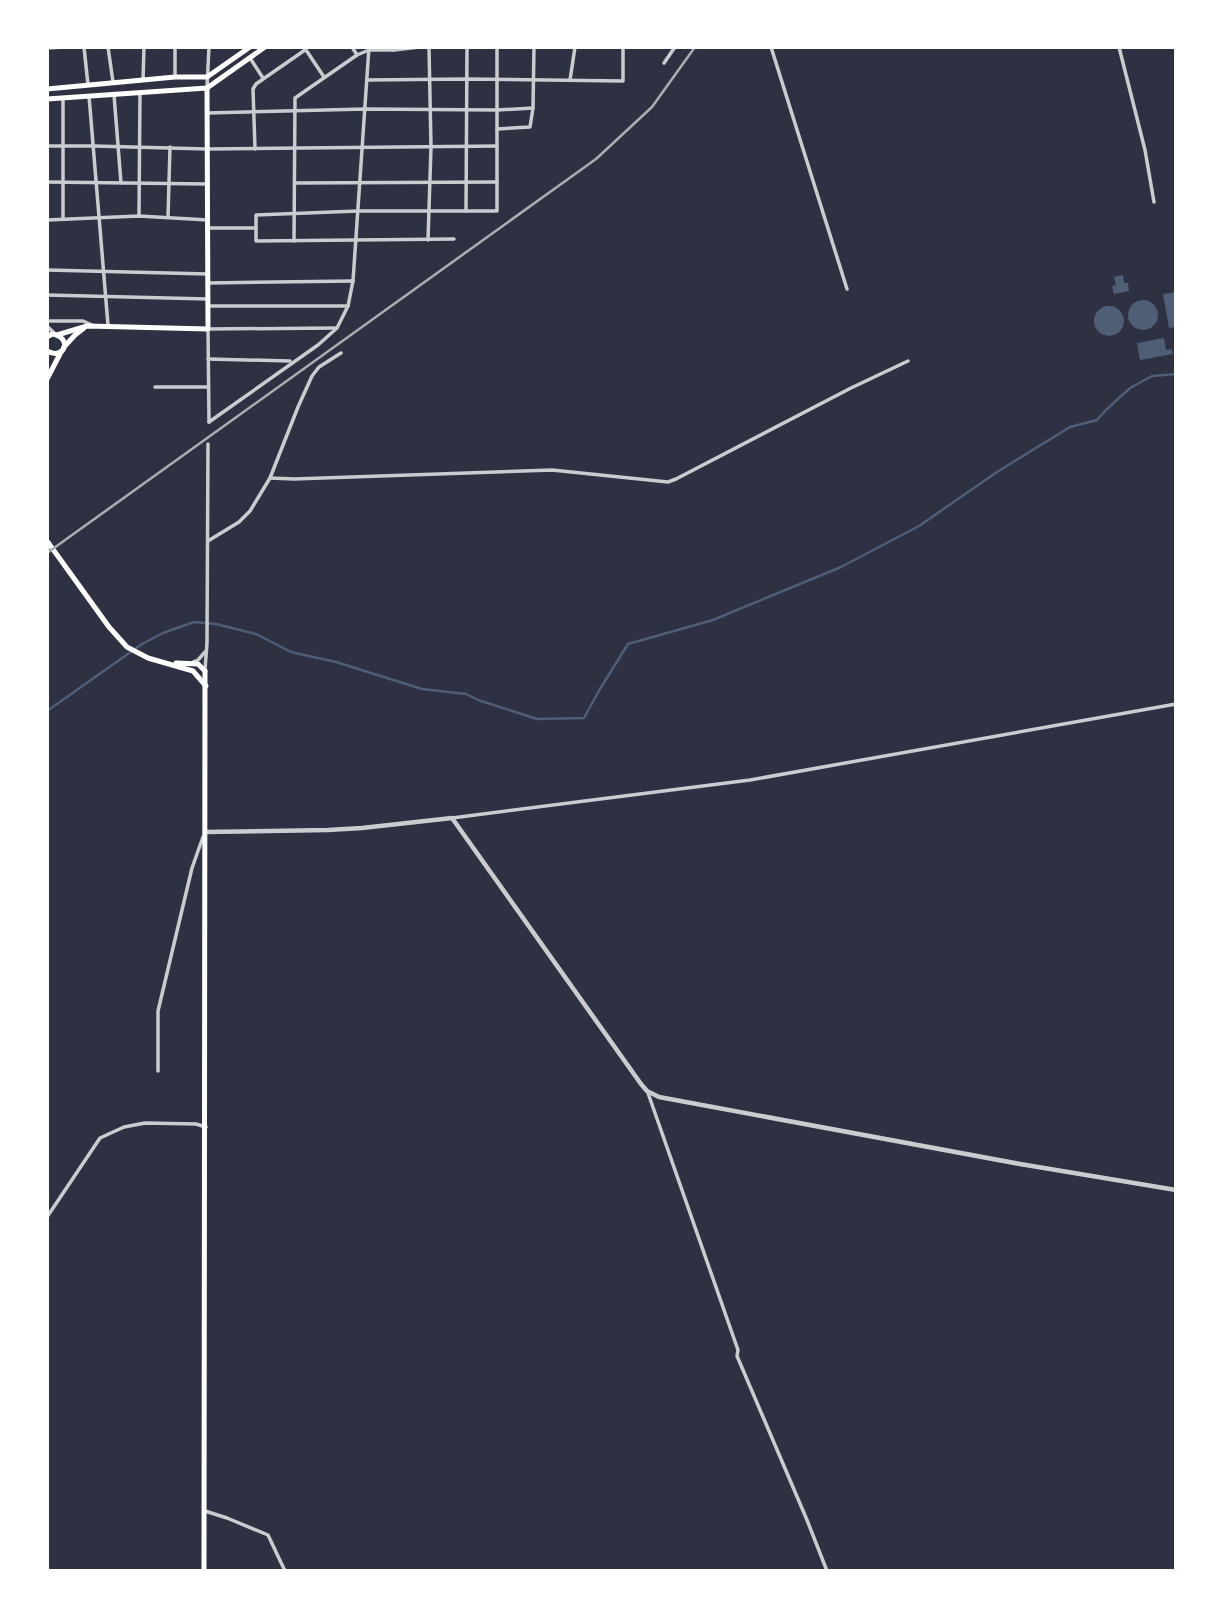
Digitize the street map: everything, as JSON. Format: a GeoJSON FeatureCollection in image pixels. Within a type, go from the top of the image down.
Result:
{"type":"FeatureCollection","features":[{"type":"Feature","properties":{"kind":"main road"},"geometry":{"type":"LineString","coordinates":[[47,89],[175,77],[207,77],[250,47]]}},
{"type":"Feature","properties":{"kind":"main road"},"geometry":{"type":"LineString","coordinates":[[47,99],[207,88],[265,47]]}},
{"type":"Feature","properties":{"kind":"main road"},"geometry":{"type":"LineString","coordinates":[[47,337],[87,326],[208,329],[207,88]]}},
{"type":"Feature","properties":{"kind":"main road"},"geometry":{"type":"LineString","coordinates":[[47,379],[63,349],[87,326]]}},
{"type":"Feature","properties":{"kind":"main road"},"geometry":{"type":"LineString","coordinates":[[56,334],[63,340],[63,349]]}},
{"type":"Feature","properties":{"kind":"main road"},"geometry":{"type":"LineString","coordinates":[[47,351],[54,354],[63,349]]}},
{"type":"Feature","properties":{"kind":"main road"},"geometry":{"type":"LineString","coordinates":[[47,541],[117,638],[127,647],[159,662],[193,671],[205,671]]}},
{"type":"Feature","properties":{"kind":"main road"},"geometry":{"type":"LineString","coordinates":[[172,664],[192,663],[202,666],[206,687],[204,1571]]}},
{"type":"Feature","properties":{"kind":"main road"},"geometry":{"type":"LineString","coordinates":[[193,671],[206,687]]}},
{"type":"Feature","properties":{"kind":"street"},"geometry":{"type":"LineString","coordinates":[[47,48],[63,47]]}},
{"type":"Feature","properties":{"kind":"street"},"geometry":{"type":"LineString","coordinates":[[84,47],[88,85]]}},
{"type":"Feature","properties":{"kind":"street"},"geometry":{"type":"LineString","coordinates":[[108,47],[113,82]]}},
{"type":"Feature","properties":{"kind":"street"},"geometry":{"type":"LineString","coordinates":[[143,80],[144,47]]}},
{"type":"Feature","properties":{"kind":"street"},"geometry":{"type":"LineString","coordinates":[[175,47],[175,77]]}},
{"type":"Feature","properties":{"kind":"street"},"geometry":{"type":"LineString","coordinates":[[207,88],[209,47]]}},
{"type":"Feature","properties":{"kind":"street"},"geometry":{"type":"LineString","coordinates":[[352,47],[357,55]]}},
{"type":"Feature","properties":{"kind":"street"},"geometry":{"type":"LineString","coordinates":[[294,241],[295,98],[369,48],[420,47]]}},
{"type":"Feature","properties":{"kind":"street"},"geometry":{"type":"LineString","coordinates":[[428,240],[431,147],[429,47]]}},
{"type":"Feature","properties":{"kind":"street"},"geometry":{"type":"LineString","coordinates":[[466,211],[467,47]]}},
{"type":"Feature","properties":{"kind":"street"},"geometry":{"type":"LineString","coordinates":[[454,239],[256,241],[256,215],[358,211],[497,211],[497,47]]}},
{"type":"Feature","properties":{"kind":"street"},"geometry":{"type":"LineString","coordinates":[[497,129],[530,127],[534,47]]}},
{"type":"Feature","properties":{"kind":"street"},"geometry":{"type":"LineString","coordinates":[[570,80],[575,47]]}},
{"type":"Feature","properties":{"kind":"street"},"geometry":{"type":"LineString","coordinates":[[367,80],[623,81],[623,47]]}},
{"type":"Feature","properties":{"kind":"street"},"geometry":{"type":"LineString","coordinates":[[664,63],[675,47]]}},
{"type":"Feature","properties":{"kind":"street"},"geometry":{"type":"LineString","coordinates":[[771,47],[847,289]]}},
{"type":"Feature","properties":{"kind":"street"},"geometry":{"type":"LineString","coordinates":[[1119,47],[1145,150],[1154,202]]}},
{"type":"Feature","properties":{"kind":"street"},"geometry":{"type":"LineString","coordinates":[[337,328],[208,329],[209,423],[292,361],[318,345],[337,328],[348,306],[353,281],[369,48]]}},
{"type":"Feature","properties":{"kind":"street"},"geometry":{"type":"LineString","coordinates":[[255,149],[253,89],[256,84],[304,49],[324,78]]}},
{"type":"Feature","properties":{"kind":"street"},"geometry":{"type":"LineString","coordinates":[[250,58],[263,78]]}},
{"type":"Feature","properties":{"kind":"street"},"geometry":{"type":"LineString","coordinates":[[139,216],[140,93]]}},
{"type":"Feature","properties":{"kind":"street"},"geometry":{"type":"LineString","coordinates":[[114,94],[121,183]]}},
{"type":"Feature","properties":{"kind":"street"},"geometry":{"type":"LineString","coordinates":[[89,96],[108,325]]}},
{"type":"Feature","properties":{"kind":"street"},"geometry":{"type":"LineString","coordinates":[[63,98],[64,219]]}},
{"type":"Feature","properties":{"kind":"street"},"geometry":{"type":"LineString","coordinates":[[207,113],[533,108]]}},
{"type":"Feature","properties":{"kind":"street"},"geometry":{"type":"LineString","coordinates":[[47,146],[207,149],[496,146]]}},
{"type":"Feature","properties":{"kind":"street"},"geometry":{"type":"LineString","coordinates":[[168,218],[170,147]]}},
{"type":"Feature","properties":{"kind":"street"},"geometry":{"type":"LineString","coordinates":[[47,182],[208,184]]}},
{"type":"Feature","properties":{"kind":"street"},"geometry":{"type":"LineString","coordinates":[[295,183],[497,182]]}},
{"type":"Feature","properties":{"kind":"street"},"geometry":{"type":"LineString","coordinates":[[47,220],[139,216],[208,220]]}},
{"type":"Feature","properties":{"kind":"street"},"geometry":{"type":"LineString","coordinates":[[208,228],[256,228]]}},
{"type":"Feature","properties":{"kind":"street"},"geometry":{"type":"LineString","coordinates":[[47,270],[208,274]]}},
{"type":"Feature","properties":{"kind":"street"},"geometry":{"type":"LineString","coordinates":[[208,283],[353,281]]}},
{"type":"Feature","properties":{"kind":"street"},"geometry":{"type":"LineString","coordinates":[[47,295],[348,306]]}},
{"type":"Feature","properties":{"kind":"street"},"geometry":{"type":"LineString","coordinates":[[47,321],[83,321],[94,326]]}},
{"type":"Feature","properties":{"kind":"street"},"geometry":{"type":"LineString","coordinates":[[47,326],[56,334]]}},
{"type":"Feature","properties":{"kind":"street"},"geometry":{"type":"LineString","coordinates":[[208,541],[239,522],[250,511],[270,478],[312,376],[319,367],[341,353]]}},
{"type":"Feature","properties":{"kind":"street"},"geometry":{"type":"LineString","coordinates":[[208,359],[292,361]]}},
{"type":"Feature","properties":{"kind":"street"},"geometry":{"type":"LineString","coordinates":[[270,478],[552,470],[668,482],[908,361]]}},
{"type":"Feature","properties":{"kind":"street"},"geometry":{"type":"LineString","coordinates":[[155,387],[208,387]]}},
{"type":"Feature","properties":{"kind":"street"},"geometry":{"type":"LineString","coordinates":[[205,671],[208,444]]}},
{"type":"Feature","properties":{"kind":"street"},"geometry":{"type":"LineString","coordinates":[[192,663],[204,655],[207,645]]}},
{"type":"Feature","properties":{"kind":"street"},"geometry":{"type":"LineString","coordinates":[[158,1071],[158,1011],[192,868],[205,832],[351,829],[750,780],[1176,704]]}},
{"type":"Feature","properties":{"kind":"street"},"geometry":{"type":"LineString","coordinates":[[452,818],[647,1091],[738,1350],[737,1356],[827,1571]]}},
{"type":"Feature","properties":{"kind":"street"},"geometry":{"type":"LineString","coordinates":[[647,1091],[674,1101],[1176,1190]]}},
{"type":"Feature","properties":{"kind":"street"},"geometry":{"type":"LineString","coordinates":[[47,1217],[100,1138],[124,1127],[145,1123],[196,1124],[206,1127]]}},
{"type":"Feature","properties":{"kind":"street"},"geometry":{"type":"LineString","coordinates":[[205,1511],[268,1535],[285,1571]]}},
{"type":"Feature","properties":{"kind":"water"},"geometry":{"type":"Polygon","coordinates":[[[1123,275],[1129,291],[1114,294],[1114,277],[1123,275]]]}},
{"type":"Feature","properties":{"kind":"water"},"geometry":{"type":"Polygon","coordinates":[[[1176,292],[1176,327],[1169,328],[1163,294],[1176,292]]]}},
{"type":"Feature","properties":{"kind":"water"},"geometry":{"type":"Polygon","coordinates":[[[1143,300],[1153,305],[1158,315],[1153,325],[1143,330],[1133,325],[1128,315],[1133,305],[1143,300]]]}},
{"type":"Feature","properties":{"kind":"water"},"geometry":{"type":"Polygon","coordinates":[[[1109,306],[1119,311],[1124,321],[1119,331],[1109,336],[1099,331],[1094,321],[1099,311],[1109,306]]]}},
{"type":"Feature","properties":{"kind":"water"},"geometry":{"type":"Polygon","coordinates":[[[1164,338],[1166,350],[1172,349],[1173,354],[1140,360],[1137,343],[1164,338]]]}},
{"type":"Feature","properties":{"kind":"waterway"},"geometry":{"type":"LineString","coordinates":[[47,711],[142,644],[194,622],[216,624],[256,634],[291,652],[336,662],[422,689],[466,694],[537,719],[584,718],[628,644],[713,620],[841,567],[919,526],[997,472],[1070,427],[1097,420],[1130,388],[1152,376],[1176,374]]}},
{"type":"Feature","properties":{"kind":"railway"},"geometry":{"type":"LineString","coordinates":[[47,553],[596,159],[652,107],[695,47]]}}]}
